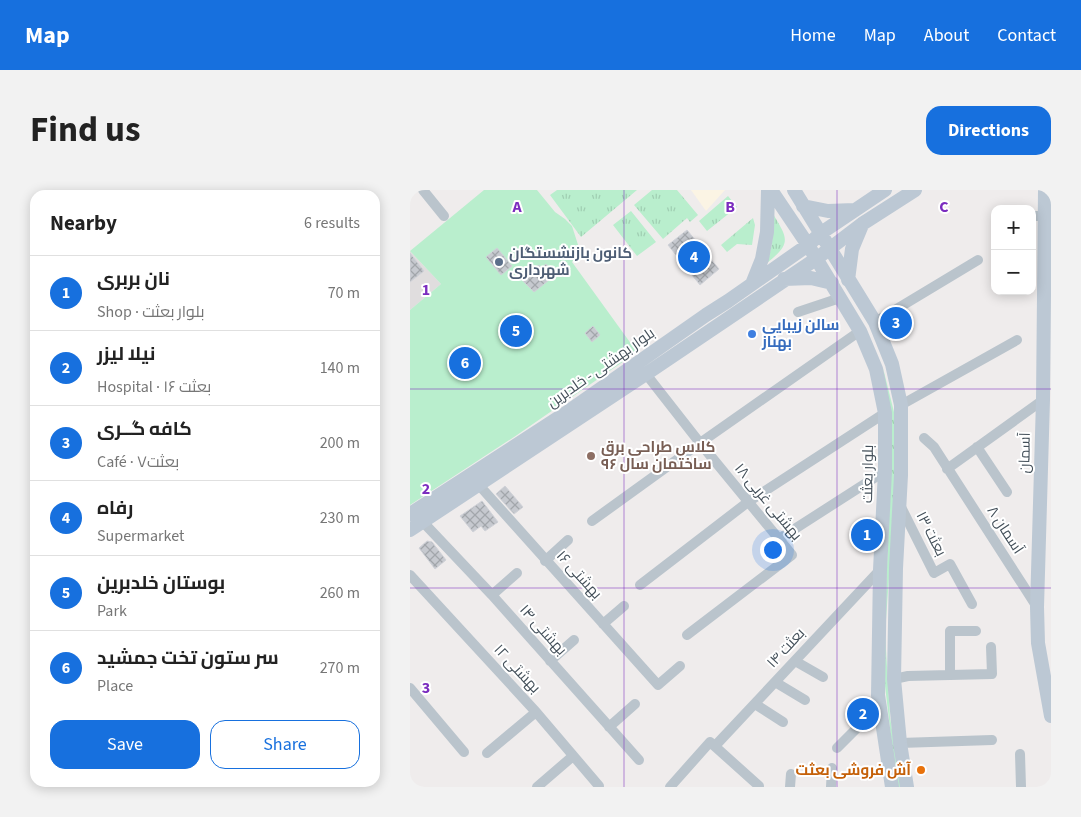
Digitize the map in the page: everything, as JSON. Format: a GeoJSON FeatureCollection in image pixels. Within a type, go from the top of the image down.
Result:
{"type":"FeatureCollection","features":[{"type":"Feature","properties":{"kind":"main road","name":"بلوار بعثت"},"geometry":{"type":"LineString","coordinates":[[769,190],[808,245],[860,331],[875,366],[885,413],[885,471],[877,680],[879,706],[892,787]]}},
{"type":"Feature","properties":{"kind":"main road"},"geometry":{"type":"LineString","coordinates":[[752,284],[762,260],[767,232],[769,190]]}},
{"type":"Feature","properties":{"kind":"main road"},"geometry":{"type":"LineString","coordinates":[[794,190],[875,322],[891,361],[901,405],[900,505],[896,568],[894,679],[900,743],[907,787]]}},
{"type":"Feature","properties":{"kind":"main road","name":"بلوار بهشتی - خلدبرین"},"geometry":{"type":"LineString","coordinates":[[410,530],[416,518],[706,315],[732,307],[752,284],[808,245],[821,233],[885,190]]}},
{"type":"Feature","properties":{"kind":"main road","name":"بلوار بهشتی - خلدبرین"},"geometry":{"type":"LineString","coordinates":[[416,518],[478,484],[646,374],[732,307],[816,259],[862,224],[915,190]]}},
{"type":"Feature","properties":{"kind":"main road","name":"آسمان"},"geometry":{"type":"LineString","coordinates":[[1045,190],[1038,216],[1042,400],[1037,607],[1038,643],[1051,716]]}},
{"type":"Feature","properties":{"kind":"main road"},"geometry":{"type":"LineString","coordinates":[[803,206],[828,211],[855,210]]}},
{"type":"Feature","properties":{"kind":"main road"},"geometry":{"type":"LineString","coordinates":[[848,280],[852,249],[862,224]]}},
{"type":"Feature","properties":{"kind":"main road"},"geometry":{"type":"LineString","coordinates":[[784,279],[811,278],[832,283]]}},
{"type":"Feature","properties":{"kind":"main road"},"geometry":{"type":"LineString","coordinates":[[875,366],[891,361]]}},
{"type":"Feature","properties":{"kind":"main road"},"geometry":{"type":"LineString","coordinates":[[877,680],[894,679]]}},
{"type":"Feature","properties":{"kind":"street"},"geometry":{"type":"LineString","coordinates":[[423,190],[444,216]]}},
{"type":"Feature","properties":{"kind":"street"},"geometry":{"type":"LineString","coordinates":[[875,322],[978,260]]}},
{"type":"Feature","properties":{"kind":"street"},"geometry":{"type":"LineString","coordinates":[[798,312],[840,298]]}},
{"type":"Feature","properties":{"kind":"street"},"geometry":{"type":"LineString","coordinates":[[592,521],[860,331]]}},
{"type":"Feature","properties":{"kind":"street"},"geometry":{"type":"LineString","coordinates":[[901,405],[1016,340]]}},
{"type":"Feature","properties":{"kind":"street","name":"بهشتی غربی ۱۸"},"geometry":{"type":"LineString","coordinates":[[646,374],[792,555],[687,635]]}},
{"type":"Feature","properties":{"kind":"street"},"geometry":{"type":"LineString","coordinates":[[947,469],[1042,400]]}},
{"type":"Feature","properties":{"kind":"street"},"geometry":{"type":"LineString","coordinates":[[640,586],[748,502],[885,413]]}},
{"type":"Feature","properties":{"kind":"street","name":"۸ آسمان"},"geometry":{"type":"LineString","coordinates":[[924,438],[934,447],[1037,607]]}},
{"type":"Feature","properties":{"kind":"street"},"geometry":{"type":"LineString","coordinates":[[977,447],[1007,492]]}},
{"type":"Feature","properties":{"kind":"street"},"geometry":{"type":"LineString","coordinates":[[779,538],[885,471]]}},
{"type":"Feature","properties":{"kind":"street","name":"۱۶ بهشتی"},"geometry":{"type":"LineString","coordinates":[[478,484],[658,685],[680,666]]}},
{"type":"Feature","properties":{"kind":"street","name":"۱۳ بعثت"},"geometry":{"type":"LineString","coordinates":[[900,505],[934,573],[950,564],[972,604]]}},
{"type":"Feature","properties":{"kind":"street","name":"۱۴ بهشتی"},"geometry":{"type":"LineString","coordinates":[[416,518],[492,595],[639,760]]}},
{"type":"Feature","properties":{"kind":"street"},"geometry":{"type":"LineString","coordinates":[[545,561],[568,540]]}},
{"type":"Feature","properties":{"kind":"street","name":"بعثت ۱۴"},"geometry":{"type":"LineString","coordinates":[[670,787],[710,742],[715,746],[880,570]]}},
{"type":"Feature","properties":{"kind":"street"},"geometry":{"type":"LineString","coordinates":[[492,595],[517,572]]}},
{"type":"Feature","properties":{"kind":"street","name":"۱۲ بهشتی"},"geometry":{"type":"LineString","coordinates":[[410,575],[536,712],[573,756],[594,785]]}},
{"type":"Feature","properties":{"kind":"street"},"geometry":{"type":"LineString","coordinates":[[603,624],[624,606]]}},
{"type":"Feature","properties":{"kind":"street"},"geometry":{"type":"LineString","coordinates":[[950,674],[950,630],[976,631]]}},
{"type":"Feature","properties":{"kind":"street"},"geometry":{"type":"LineString","coordinates":[[550,661],[574,640]]}},
{"type":"Feature","properties":{"kind":"street"},"geometry":{"type":"LineString","coordinates":[[894,679],[908,676],[992,674],[991,647]]}},
{"type":"Feature","properties":{"kind":"street"},"geometry":{"type":"LineString","coordinates":[[795,660],[823,677]]}},
{"type":"Feature","properties":{"kind":"street"},"geometry":{"type":"LineString","coordinates":[[775,682],[805,700]]}},
{"type":"Feature","properties":{"kind":"street"},"geometry":{"type":"LineString","coordinates":[[410,688],[464,752]]}},
{"type":"Feature","properties":{"kind":"street"},"geometry":{"type":"LineString","coordinates":[[608,727],[635,704]]}},
{"type":"Feature","properties":{"kind":"street"},"geometry":{"type":"LineString","coordinates":[[755,704],[783,722]]}},
{"type":"Feature","properties":{"kind":"street"},"geometry":{"type":"LineString","coordinates":[[838,748],[879,706]]}},
{"type":"Feature","properties":{"kind":"street"},"geometry":{"type":"LineString","coordinates":[[487,753],[536,712]]}},
{"type":"Feature","properties":{"kind":"street"},"geometry":{"type":"LineString","coordinates":[[900,743],[992,740]]}},
{"type":"Feature","properties":{"kind":"street"},"geometry":{"type":"LineString","coordinates":[[715,746],[759,786]]}},
{"type":"Feature","properties":{"kind":"street"},"geometry":{"type":"LineString","coordinates":[[1020,754],[1021,787]]}},
{"type":"Feature","properties":{"kind":"street"},"geometry":{"type":"LineString","coordinates":[[537,787],[573,756]]}},
{"type":"Feature","properties":{"kind":"street"},"geometry":{"type":"LineString","coordinates":[[831,787],[832,768]]}},
{"type":"Feature","properties":{"kind":"street"},"geometry":{"type":"LineString","coordinates":[[790,787],[791,774]]}},
{"type":"Feature","properties":{"kind":"shaded area"},"geometry":{"type":"Polygon","coordinates":[[[691,190],[725,190],[706,211],[691,190]]]}},
{"type":"Feature","properties":{"kind":"shaded area"},"geometry":{"type":"Polygon","coordinates":[[[410,251],[441,284],[410,310],[410,251]]]}},
{"type":"Feature","properties":{"kind":"green space"},"geometry":{"type":"Polygon","coordinates":[[[484,190],[537,190],[555,212],[572,226],[580,251],[572,262],[637,352],[517,435],[410,505],[410,310],[441,284],[410,251],[484,190]]]}},
{"type":"Feature","properties":{"kind":"green space"},"geometry":{"type":"Polygon","coordinates":[[[557,190],[637,190],[581,237],[550,195],[557,190]]]}},
{"type":"Feature","properties":{"kind":"green space"},"geometry":{"type":"Polygon","coordinates":[[[652,190],[677,190],[698,215],[690,222],[687,218],[663,239],[634,205],[652,190]]]}},
{"type":"Feature","properties":{"kind":"green space"},"geometry":{"type":"Polygon","coordinates":[[[728,196],[737,207],[707,231],[699,221],[728,196]]]}},
{"type":"Feature","properties":{"kind":"green space"},"geometry":{"type":"Polygon","coordinates":[[[631,211],[656,242],[637,256],[613,225],[631,211]]]}},
{"type":"Feature","properties":{"kind":"green space"},"geometry":{"type":"Polygon","coordinates":[[[772,212],[785,239],[781,250],[767,263],[771,250],[772,212]]]}},
{"type":"Feature","properties":{"kind":"green space"},"geometry":{"type":"Polygon","coordinates":[[[753,218],[755,225],[752,245],[737,244],[727,252],[721,245],[753,218]]]}},
{"type":"Feature","properties":{"kind":"green space"},"geometry":{"type":"Polygon","coordinates":[[[883,368],[896,420],[894,509],[885,633],[890,717],[901,787],[897,787],[883,669],[892,440],[883,368]]]}},
{"type":"Feature","properties":{"kind":"building"},"geometry":{"type":"Polygon","coordinates":[[[687,230],[719,269],[700,285],[668,245],[687,230]]]}},
{"type":"Feature","properties":{"kind":"building","name":"کانون بازنشستگان شهرداری"},"geometry":{"type":"Polygon","coordinates":[[[497,248],[512,266],[501,275],[486,257],[497,248]]]}},
{"type":"Feature","properties":{"kind":"building"},"geometry":{"type":"Polygon","coordinates":[[[410,253],[424,271],[410,282],[410,253]]]}},
{"type":"Feature","properties":{"kind":"building"},"geometry":{"type":"Polygon","coordinates":[[[546,264],[552,272],[546,276],[549,280],[534,292],[521,279],[539,265],[541,268],[546,264]]]}},
{"type":"Feature","properties":{"kind":"building"},"geometry":{"type":"Polygon","coordinates":[[[593,326],[600,335],[592,342],[585,333],[593,326]]]}},
{"type":"Feature","properties":{"kind":"building"},"geometry":{"type":"Polygon","coordinates":[[[505,486],[523,507],[514,514],[496,494],[505,486]]]}},
{"type":"Feature","properties":{"kind":"building"},"geometry":{"type":"Polygon","coordinates":[[[482,501],[498,522],[485,531],[481,526],[473,532],[460,516],[482,501]]]}},
{"type":"Feature","properties":{"kind":"building"},"geometry":{"type":"Polygon","coordinates":[[[427,541],[432,542],[446,560],[435,569],[419,548],[427,541]]]}},
{"type":"Feature","properties":{"kind":"place","name":"رفاه"},"geometry":{"type":"Point","coordinates":[694,257]}},
{"type":"Feature","properties":{"kind":"place","name":"کانون بازنشستگان شهرداری"},"geometry":{"type":"Point","coordinates":[499,262]}},
{"type":"Feature","properties":{"kind":"place","name":"کافه گــری"},"geometry":{"type":"Point","coordinates":[896,323]}},
{"type":"Feature","properties":{"kind":"place","name":"بوستان خلدبرین"},"geometry":{"type":"Point","coordinates":[516,331]}},
{"type":"Feature","properties":{"kind":"place","name":"سالن زیبایی بهناز"},"geometry":{"type":"Point","coordinates":[752,334]}},
{"type":"Feature","properties":{"kind":"place","name":"سر ستون تخت جمشید"},"geometry":{"type":"Point","coordinates":[465,363]}},
{"type":"Feature","properties":{"kind":"place","name":"کلاس طراحی برق ساختمان سال ۹۶"},"geometry":{"type":"Point","coordinates":[591,456]}},
{"type":"Feature","properties":{"kind":"place","name":"نان بربری"},"geometry":{"type":"Point","coordinates":[867,535]}},
{"type":"Feature","properties":{"kind":"place","name":"نیلا لیزر"},"geometry":{"type":"Point","coordinates":[863,714]}},
{"type":"Feature","properties":{"kind":"place","name":"آش فروشی بعثت"},"geometry":{"type":"Point","coordinates":[921,770]}}]}
